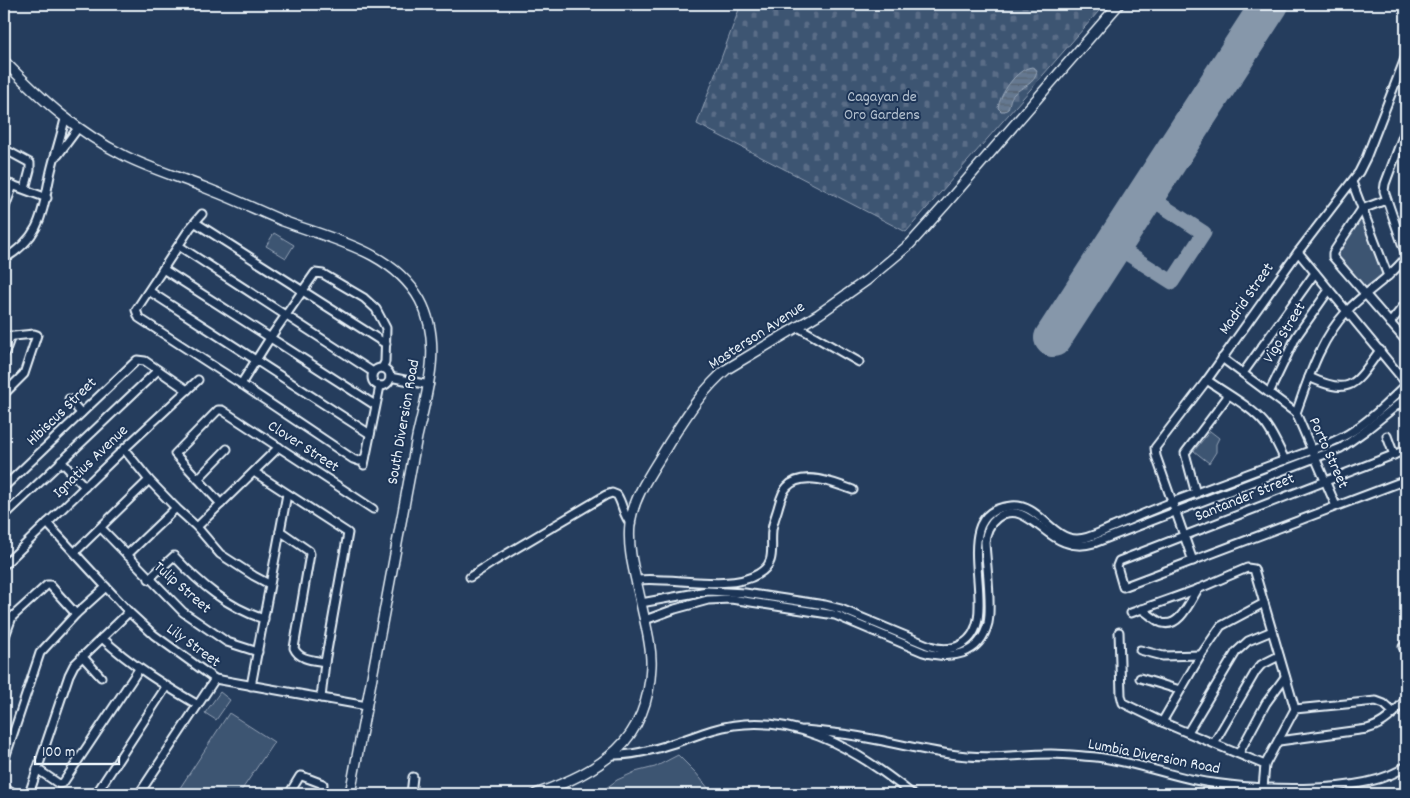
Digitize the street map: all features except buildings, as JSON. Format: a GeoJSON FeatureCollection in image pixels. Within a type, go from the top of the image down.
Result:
{"type":"FeatureCollection","features":[{"type":"Feature","properties":{"kind":"main road","name":"Masterson Avenue"},"geometry":{"type":"LineString","coordinates":[[542,793],[558,790],[613,755],[625,742],[636,724],[647,697],[651,665],[632,558],[630,524],[642,488],[701,394],[727,369],[798,327],[867,280],[920,233],[1119,4]]}},
{"type":"Feature","properties":{"kind":"main road","name":"South Diversion Road"},"geometry":{"type":"LineString","coordinates":[[4,62],[65,119],[128,157],[240,201],[281,220],[363,251],[390,265],[415,292],[426,315],[432,345],[429,385],[350,794]]}},
{"type":"Feature","properties":{"kind":"street","name":"Madrid Street"},"geometry":{"type":"LineString","coordinates":[[1193,561],[1156,456],[1155,448],[1207,380],[1298,252],[1359,172],[1406,56]]}},
{"type":"Feature","properties":{"kind":"street"},"geometry":{"type":"LineString","coordinates":[[4,259],[23,246],[33,233],[43,213],[51,172],[65,119]]}},
{"type":"Feature","properties":{"kind":"street"},"geometry":{"type":"LineString","coordinates":[[55,159],[78,128]]}},
{"type":"Feature","properties":{"kind":"street"},"geometry":{"type":"LineString","coordinates":[[1296,413],[1319,350],[1347,311],[1400,265],[1406,256],[1384,191],[1406,128]]}},
{"type":"Feature","properties":{"kind":"street"},"geometry":{"type":"LineString","coordinates":[[5,148],[30,163],[25,189]]}},
{"type":"Feature","properties":{"kind":"street"},"geometry":{"type":"LineString","coordinates":[[4,182],[47,198]]}},
{"type":"Feature","properties":{"kind":"street"},"geometry":{"type":"LineString","coordinates":[[1352,182],[1388,276]]}},
{"type":"Feature","properties":{"kind":"street"},"geometry":{"type":"LineString","coordinates":[[4,210],[14,185]]}},
{"type":"Feature","properties":{"kind":"street"},"geometry":{"type":"LineString","coordinates":[[1386,200],[1362,209],[1333,256],[1406,341]]}},
{"type":"Feature","properties":{"kind":"street"},"geometry":{"type":"LineString","coordinates":[[202,214],[136,310],[139,318],[352,459],[359,461],[365,462],[380,386]]}},
{"type":"Feature","properties":{"kind":"street"},"geometry":{"type":"LineString","coordinates":[[196,223],[386,344]]}},
{"type":"Feature","properties":{"kind":"street"},"geometry":{"type":"LineString","coordinates":[[179,246],[373,372]]}},
{"type":"Feature","properties":{"kind":"street"},"geometry":{"type":"LineString","coordinates":[[641,603],[707,591],[745,593],[825,605],[853,614],[942,650],[950,649],[966,642],[976,626],[979,607],[978,534],[981,525],[992,513],[1003,507],[1026,508],[1060,532],[1072,538],[1084,538],[1172,502],[1333,442],[1362,425],[1406,384],[1298,252]]}},
{"type":"Feature","properties":{"kind":"street"},"geometry":{"type":"LineString","coordinates":[[163,269],[375,406]]}},
{"type":"Feature","properties":{"kind":"street"},"geometry":{"type":"LineString","coordinates":[[241,384],[312,275],[318,273],[364,298],[376,309],[386,328],[385,362],[382,368]]}},
{"type":"Feature","properties":{"kind":"street"},"geometry":{"type":"LineString","coordinates":[[1243,373],[1315,273]]}},
{"type":"Feature","properties":{"kind":"street","name":"Vigo Street"},"geometry":{"type":"LineString","coordinates":[[1268,393],[1296,337],[1329,290]]}},
{"type":"Feature","properties":{"kind":"street"},"geometry":{"type":"LineString","coordinates":[[149,291],[370,434]]}},
{"type":"Feature","properties":{"kind":"street"},"geometry":{"type":"LineString","coordinates":[[1390,323],[1406,302]]}},
{"type":"Feature","properties":{"kind":"street"},"geometry":{"type":"LineString","coordinates":[[798,327],[859,362]]}},
{"type":"Feature","properties":{"kind":"street"},"geometry":{"type":"LineString","coordinates":[[4,356],[7,337],[37,335],[24,374],[4,394]]}},
{"type":"Feature","properties":{"kind":"street"},"geometry":{"type":"LineString","coordinates":[[1309,377],[1327,385],[1341,387],[1351,384],[1364,372],[1380,350]]}},
{"type":"Feature","properties":{"kind":"street","name":"Porto Street"},"geometry":{"type":"LineString","coordinates":[[1222,358],[1296,413],[1336,506]]}},
{"type":"Feature","properties":{"kind":"street","name":"Hibiscus Street"},"geometry":{"type":"LineString","coordinates":[[4,487],[137,360],[141,360],[158,370]]}},
{"type":"Feature","properties":{"kind":"street"},"geometry":{"type":"LineString","coordinates":[[377,368],[382,368],[389,372],[390,376],[387,384],[380,386],[373,382],[372,377],[373,372],[377,368]]}},
{"type":"Feature","properties":{"kind":"street"},"geometry":{"type":"LineString","coordinates":[[4,516],[158,370],[188,390]]}},
{"type":"Feature","properties":{"kind":"street"},"geometry":{"type":"LineString","coordinates":[[390,376],[429,385]]}},
{"type":"Feature","properties":{"kind":"street","name":"Ignatius Avenue"},"geometry":{"type":"LineString","coordinates":[[4,565],[198,380]]}},
{"type":"Feature","properties":{"kind":"street"},"geometry":{"type":"LineString","coordinates":[[1207,380],[1264,423],[1278,445],[1284,460]]}},
{"type":"Feature","properties":{"kind":"street"},"geometry":{"type":"LineString","coordinates":[[1196,494],[1185,453],[1228,396]]}},
{"type":"Feature","properties":{"kind":"street"},"geometry":{"type":"LineString","coordinates":[[70,398],[81,412]]}},
{"type":"Feature","properties":{"kind":"street"},"geometry":{"type":"LineString","coordinates":[[644,620],[708,600],[731,598],[825,612],[922,652],[935,656],[954,656],[974,646],[981,638],[988,622],[985,542],[988,528],[998,517],[1008,513],[1025,515],[1058,539],[1071,544],[1088,545],[1341,448],[1353,441],[1406,398]]}},
{"type":"Feature","properties":{"kind":"street","name":"Clover Street"},"geometry":{"type":"LineString","coordinates":[[198,479],[175,454],[218,410],[222,410],[373,509]]}},
{"type":"Feature","properties":{"kind":"street"},"geometry":{"type":"LineString","coordinates":[[1387,436],[1394,455]]}},
{"type":"Feature","properties":{"kind":"street"},"geometry":{"type":"LineString","coordinates":[[197,527],[279,447]]}},
{"type":"Feature","properties":{"kind":"street"},"geometry":{"type":"LineString","coordinates":[[124,449],[149,480],[197,527],[226,559],[270,584]]}},
{"type":"Feature","properties":{"kind":"street"},"geometry":{"type":"LineString","coordinates":[[221,504],[198,479],[228,450]]}},
{"type":"Feature","properties":{"kind":"street","name":"Santander Street"},"geometry":{"type":"LineString","coordinates":[[1193,561],[1123,587],[1117,568],[1118,562],[1406,450]]}},
{"type":"Feature","properties":{"kind":"street"},"geometry":{"type":"LineString","coordinates":[[61,461],[85,486]]}},
{"type":"Feature","properties":{"kind":"street"},"geometry":{"type":"LineString","coordinates":[[254,472],[348,533],[325,662],[321,698]]}},
{"type":"Feature","properties":{"kind":"street"},"geometry":{"type":"LineString","coordinates":[[637,580],[655,578],[727,582],[745,581],[765,570],[769,564],[772,553],[774,520],[780,499],[787,486],[799,480],[817,479],[852,490]]}},
{"type":"Feature","properties":{"kind":"street"},"geometry":{"type":"LineString","coordinates":[[75,552],[149,480]]}},
{"type":"Feature","properties":{"kind":"street"},"geometry":{"type":"LineString","coordinates":[[1193,561],[1406,480]]}},
{"type":"Feature","properties":{"kind":"street"},"geometry":{"type":"LineString","coordinates":[[470,577],[596,500],[612,493],[620,499],[630,524]]}},
{"type":"Feature","properties":{"kind":"street"},"geometry":{"type":"LineString","coordinates":[[251,686],[287,494]]}},
{"type":"Feature","properties":{"kind":"street"},"geometry":{"type":"LineString","coordinates":[[127,555],[176,508]]}},
{"type":"Feature","properties":{"kind":"street","name":"Lily Street"},"geometry":{"type":"LineString","coordinates":[[48,523],[129,612],[154,635],[214,679],[367,706]]}},
{"type":"Feature","properties":{"kind":"street"},"geometry":{"type":"LineString","coordinates":[[1111,527],[1115,535]]}},
{"type":"Feature","properties":{"kind":"street","name":"Tulip Street"},"geometry":{"type":"LineString","coordinates":[[101,528],[183,612],[227,642],[258,652]]}},
{"type":"Feature","properties":{"kind":"street"},"geometry":{"type":"LineString","coordinates":[[280,530],[309,551],[310,554],[294,648],[296,654],[301,657],[325,662]]}},
{"type":"Feature","properties":{"kind":"street"},"geometry":{"type":"LineString","coordinates":[[149,578],[174,556],[198,581],[220,598],[246,613],[264,619]]}},
{"type":"Feature","properties":{"kind":"street"},"geometry":{"type":"LineString","coordinates":[[1131,613],[1198,589],[1248,568],[1252,568],[1255,571],[1295,709],[1264,765],[1263,788]]}},
{"type":"Feature","properties":{"kind":"street"},"geometry":{"type":"LineString","coordinates":[[4,639],[9,615],[48,584],[76,614]]}},
{"type":"Feature","properties":{"kind":"street"},"geometry":{"type":"LineString","coordinates":[[4,761],[40,653],[76,614],[106,587]]}},
{"type":"Feature","properties":{"kind":"street"},"geometry":{"type":"LineString","coordinates":[[1142,609],[1160,622],[1171,624],[1180,617],[1198,589]]}},
{"type":"Feature","properties":{"kind":"street"},"geometry":{"type":"LineString","coordinates":[[707,591],[708,600]]}},
{"type":"Feature","properties":{"kind":"street"},"geometry":{"type":"LineString","coordinates":[[673,596],[675,609]]}},
{"type":"Feature","properties":{"kind":"street"},"geometry":{"type":"LineString","coordinates":[[1162,722],[1201,655],[1224,622],[1264,603]]}},
{"type":"Feature","properties":{"kind":"street"},"geometry":{"type":"LineString","coordinates":[[29,794],[74,665],[129,612]]}},
{"type":"Feature","properties":{"kind":"street"},"geometry":{"type":"LineString","coordinates":[[1188,732],[1236,652],[1248,641],[1272,630]]}},
{"type":"Feature","properties":{"kind":"street"},"geometry":{"type":"LineString","coordinates":[[1119,632],[1121,700],[1125,705],[1264,765]]}},
{"type":"Feature","properties":{"kind":"street"},"geometry":{"type":"LineString","coordinates":[[102,638],[116,652],[139,669],[198,705]]}},
{"type":"Feature","properties":{"kind":"street"},"geometry":{"type":"LineString","coordinates":[[1140,650],[1162,656],[1201,655]]}},
{"type":"Feature","properties":{"kind":"street"},"geometry":{"type":"LineString","coordinates":[[82,656],[101,677]]}},
{"type":"Feature","properties":{"kind":"street"},"geometry":{"type":"LineString","coordinates":[[1214,743],[1256,671],[1261,665],[1279,656]]}},
{"type":"Feature","properties":{"kind":"street"},"geometry":{"type":"LineString","coordinates":[[37,769],[62,784],[139,669]]}},
{"type":"Feature","properties":{"kind":"street"},"geometry":{"type":"LineString","coordinates":[[1240,754],[1266,703],[1285,677]]}},
{"type":"Feature","properties":{"kind":"street"},"geometry":{"type":"LineString","coordinates":[[1140,678],[1180,690]]}},
{"type":"Feature","properties":{"kind":"street"},"geometry":{"type":"LineString","coordinates":[[139,794],[214,679]]}},
{"type":"Feature","properties":{"kind":"street"},"geometry":{"type":"LineString","coordinates":[[96,794],[166,687]]}},
{"type":"Feature","properties":{"kind":"street"},"geometry":{"type":"LineString","coordinates":[[1278,742],[1378,726],[1388,720],[1406,699]]}},
{"type":"Feature","properties":{"kind":"street"},"geometry":{"type":"LineString","coordinates":[[1295,709],[1376,701],[1384,704],[1394,713]]}},
{"type":"Feature","properties":{"kind":"street"},"geometry":{"type":"LineString","coordinates":[[613,755],[632,754],[718,729],[769,724],[804,730],[855,754],[872,764],[912,794]]}},
{"type":"Feature","properties":{"kind":"street","name":"Lumbia Diversion Road"},"geometry":{"type":"LineString","coordinates":[[804,730],[841,734],[966,756],[1009,757],[1050,754],[1100,758],[1196,780],[1275,791],[1284,788],[1314,788],[1375,780],[1397,772],[1406,766]]}},
{"type":"Feature","properties":{"kind":"street"},"geometry":{"type":"LineString","coordinates":[[289,794],[302,776],[322,784],[324,786],[322,794]]}},
{"type":"Feature","properties":{"kind":"street"},"geometry":{"type":"LineString","coordinates":[[411,794],[413,777]]}},
{"type":"Feature","properties":{"kind":"street"},"geometry":{"type":"LineString","coordinates":[[4,787],[15,794]]}},
{"type":"Feature","properties":{"kind":"street"},"geometry":{"type":"LineString","coordinates":[[1284,788],[1296,794]]}},
{"type":"Feature","properties":{"kind":"green space","name":"Cagayan de Oro Gardens"},"geometry":{"type":"Polygon","coordinates":[[[741,4],[1105,4],[906,232],[697,124],[741,4]]]}},
{"type":"Feature","properties":{"kind":"green space"},"geometry":{"type":"Polygon","coordinates":[[[1361,216],[1385,275],[1367,288],[1335,256],[1361,216]]]}},
{"type":"Feature","properties":{"kind":"green space"},"geometry":{"type":"Polygon","coordinates":[[[274,233],[294,245],[286,258],[266,246],[274,233]]]}},
{"type":"Feature","properties":{"kind":"green space"},"geometry":{"type":"Polygon","coordinates":[[[1210,431],[1219,438],[1216,444],[1216,452],[1209,463],[1194,451],[1210,431]]]}},
{"type":"Feature","properties":{"kind":"green space"},"geometry":{"type":"Polygon","coordinates":[[[220,692],[230,700],[216,720],[205,713],[220,692]]]}},
{"type":"Feature","properties":{"kind":"green space"},"geometry":{"type":"Polygon","coordinates":[[[229,713],[274,742],[239,794],[176,794],[229,713]]]}},
{"type":"Feature","properties":{"kind":"green space"},"geometry":{"type":"Polygon","coordinates":[[[678,755],[713,794],[598,794],[617,780],[635,772],[655,767],[678,755]]]}},
{"type":"Feature","properties":{"kind":"shaded area"},"geometry":{"type":"Polygon","coordinates":[[[1032,67],[1037,71],[1034,79],[1014,94],[1008,109],[1001,111],[998,108],[999,102],[1005,89],[1020,72],[1032,67]]]}},
{"type":"Feature","properties":{"kind":"taxiway"},"geometry":{"type":"LineString","coordinates":[[1114,245],[1172,282],[1204,233],[1146,195]]}},
{"type":"Feature","properties":{"kind":"runway"},"geometry":{"type":"LineString","coordinates":[[1053,338],[1270,4]]}}]}
